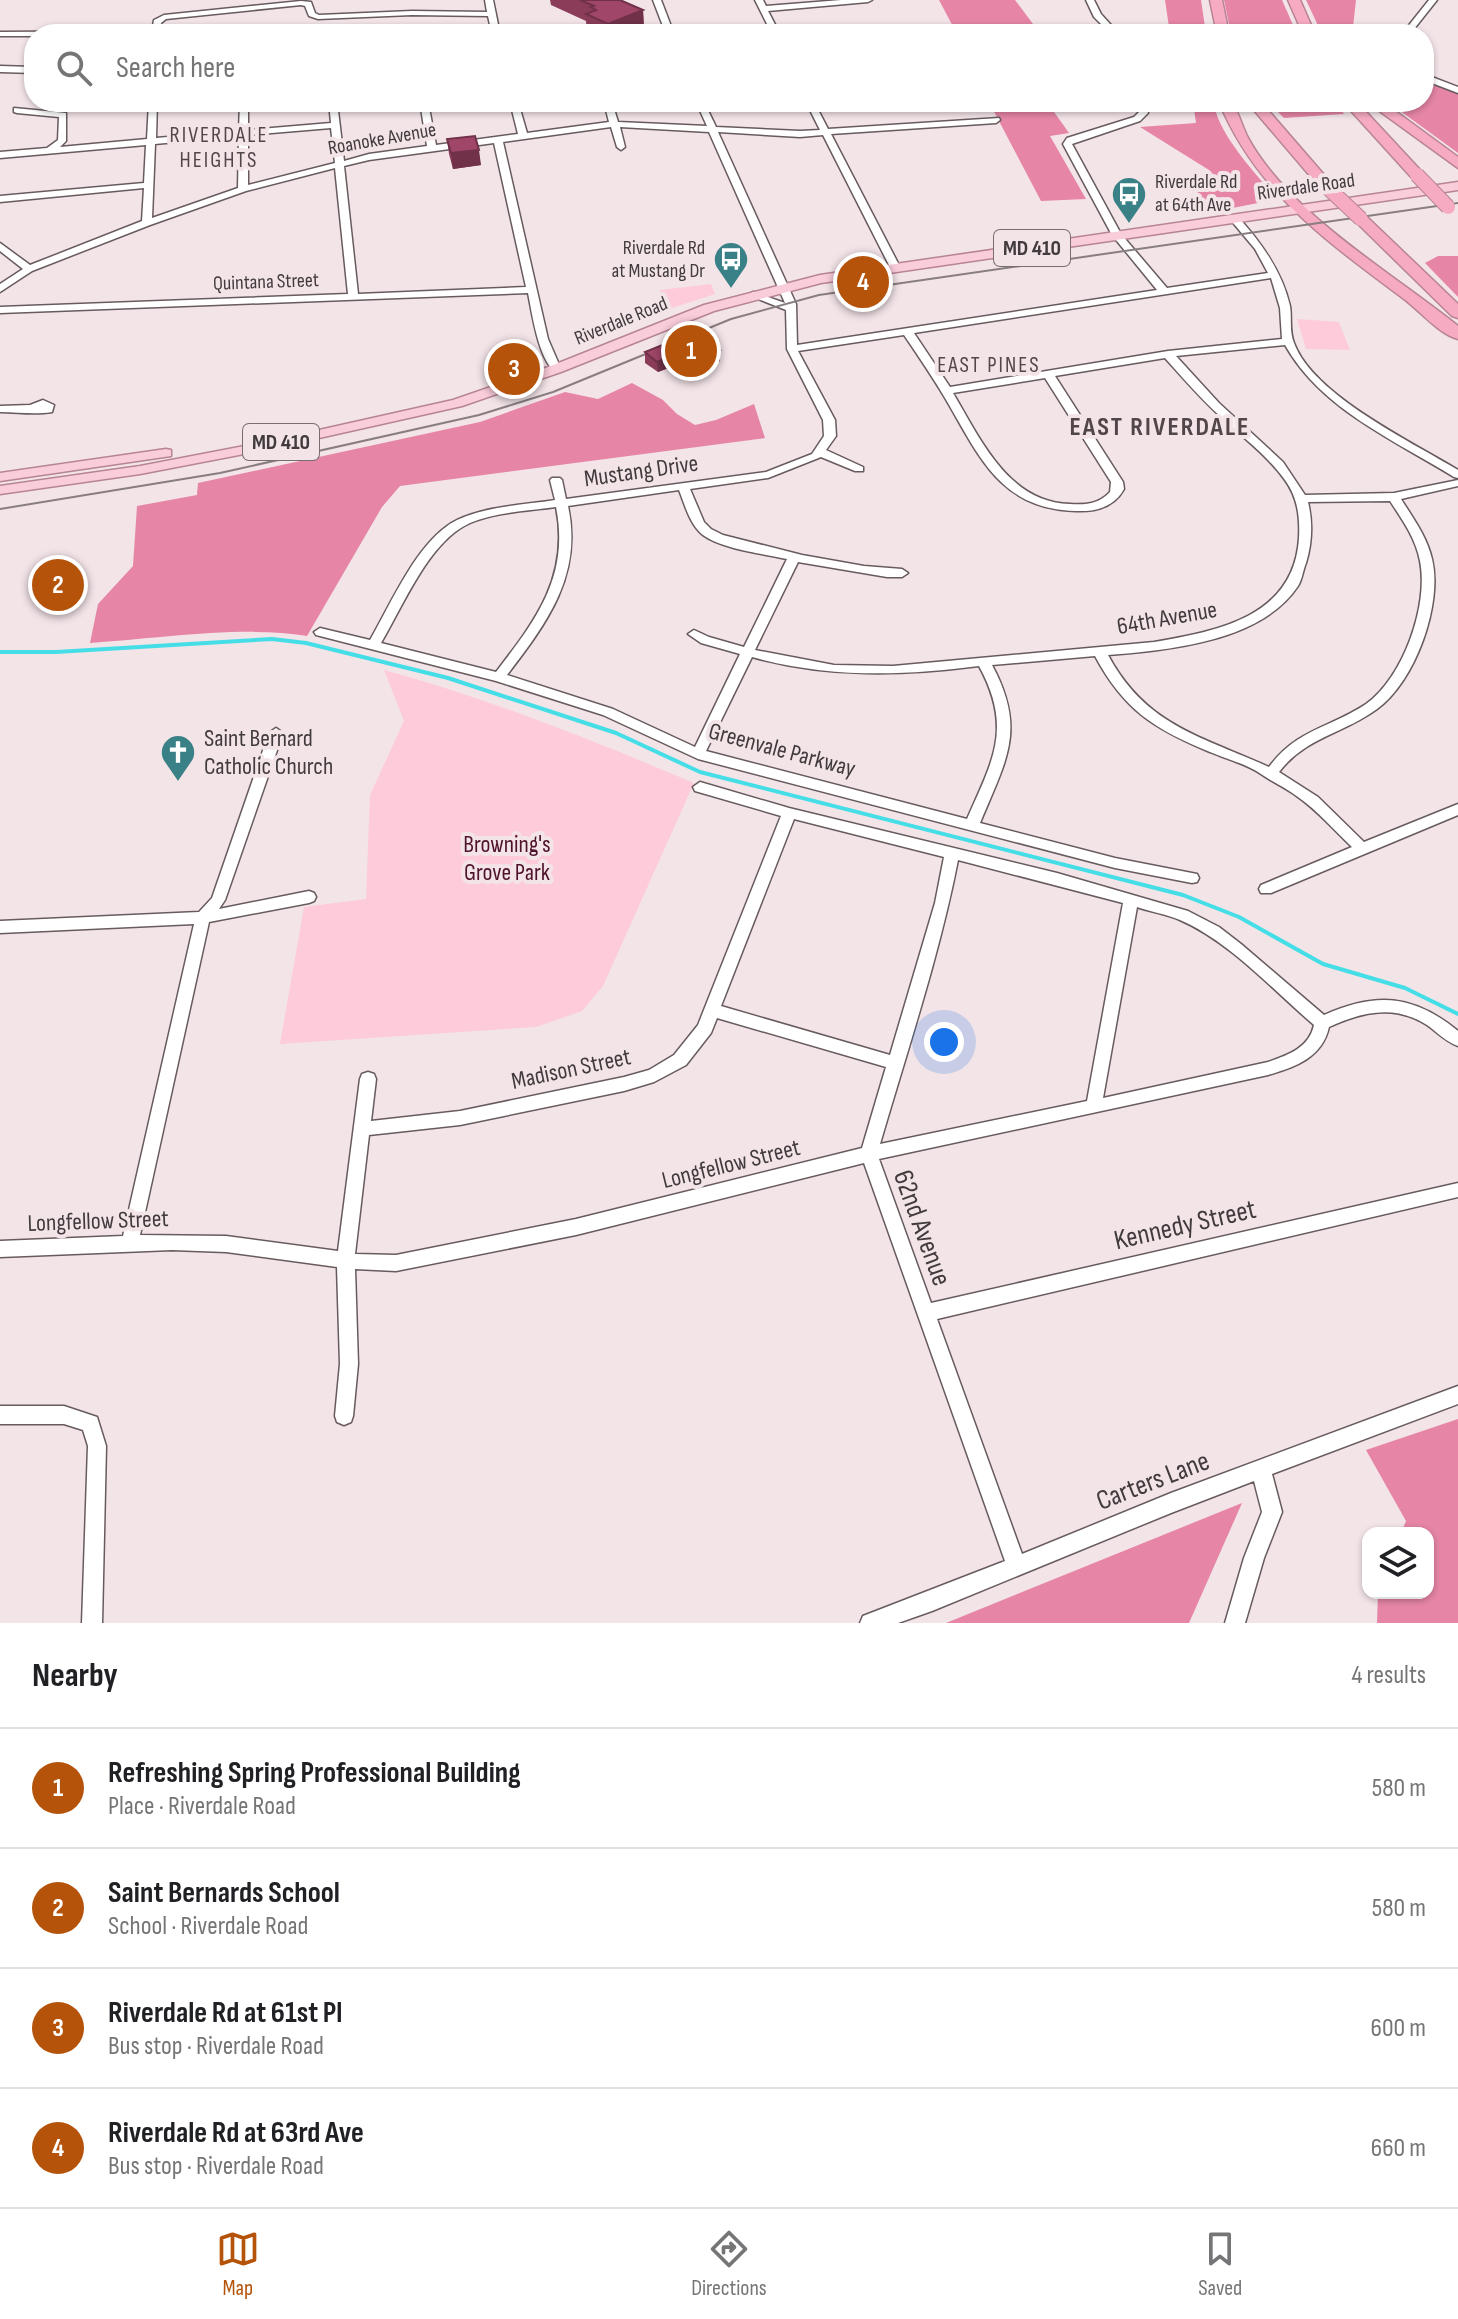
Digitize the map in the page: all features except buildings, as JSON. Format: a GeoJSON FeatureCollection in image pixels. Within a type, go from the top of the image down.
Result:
{"type":"FeatureCollection","features":[{"type":"Feature","properties":{"kind":"highway"},"geometry":{"type":"LineString","coordinates":[[1294,0],[1305,24]]}},
{"type":"Feature","properties":{"kind":"highway"},"geometry":{"type":"LineString","coordinates":[[1217,4],[1221,24]]}},
{"type":"Feature","properties":{"kind":"highway"},"geometry":{"type":"LineString","coordinates":[[1231,112],[1246,146],[1301,207],[1360,261],[1458,334]]}},
{"type":"Feature","properties":{"kind":"highway"},"geometry":{"type":"LineString","coordinates":[[1263,112],[1327,187],[1458,313]]}},
{"type":"Feature","properties":{"kind":"highway"},"geometry":{"type":"LineString","coordinates":[[1359,112],[1453,212]]}},
{"type":"Feature","properties":{"kind":"highway"},"geometry":{"type":"LineString","coordinates":[[1388,112],[1458,164]]}},
{"type":"Feature","properties":{"kind":"main road","name":"Riverdale Road"},"geometry":{"type":"LineString","coordinates":[[0,490],[140,470],[270,445],[457,403],[556,369],[671,322],[783,287],[895,267],[1458,186]]}},
{"type":"Feature","properties":{"kind":"main road","name":"Riverdale Road"},"geometry":{"type":"LineString","coordinates":[[0,477],[151,456],[279,431],[556,369]]}},
{"type":"Feature","properties":{"kind":"street"},"geometry":{"type":"LineString","coordinates":[[489,0],[494,24]]}},
{"type":"Feature","properties":{"kind":"street"},"geometry":{"type":"LineString","coordinates":[[657,0],[666,24]]}},
{"type":"Feature","properties":{"kind":"street"},"geometry":{"type":"LineString","coordinates":[[771,24],[762,4],[868,0]]}},
{"type":"Feature","properties":{"kind":"street"},"geometry":{"type":"LineString","coordinates":[[1090,0],[1106,24]]}},
{"type":"Feature","properties":{"kind":"street"},"geometry":{"type":"LineString","coordinates":[[1414,24],[1433,0]]}},
{"type":"Feature","properties":{"kind":"street"},"geometry":{"type":"LineString","coordinates":[[158,24],[159,20],[170,16],[301,3],[308,4],[312,14],[317,17],[404,13],[492,14]]}},
{"type":"Feature","properties":{"kind":"street"},"geometry":{"type":"LineString","coordinates":[[0,34],[24,34]]}},
{"type":"Feature","properties":{"kind":"street"},"geometry":{"type":"LineString","coordinates":[[0,69],[24,70]]}},
{"type":"Feature","properties":{"kind":"street"},"geometry":{"type":"LineString","coordinates":[[1434,81],[1458,90]]}},
{"type":"Feature","properties":{"kind":"street"},"geometry":{"type":"LineString","coordinates":[[17,110],[24,111]]}},
{"type":"Feature","properties":{"kind":"street"},"geometry":{"type":"LineString","coordinates":[[35,112],[63,115],[65,126],[61,144],[46,151]]}},
{"type":"Feature","properties":{"kind":"street"},"geometry":{"type":"LineString","coordinates":[[147,223],[152,112]]}},
{"type":"Feature","properties":{"kind":"street"},"geometry":{"type":"LineString","coordinates":[[243,189],[244,112]]}},
{"type":"Feature","properties":{"kind":"street"},"geometry":{"type":"LineString","coordinates":[[334,112],[353,296]]}},
{"type":"Feature","properties":{"kind":"street"},"geometry":{"type":"LineString","coordinates":[[426,112],[432,147]]}},
{"type":"Feature","properties":{"kind":"street"},"geometry":{"type":"LineString","coordinates":[[517,112],[523,135]]}},
{"type":"Feature","properties":{"kind":"street"},"geometry":{"type":"LineString","coordinates":[[611,112],[621,147]]}},
{"type":"Feature","properties":{"kind":"street"},"geometry":{"type":"LineString","coordinates":[[705,112],[791,308],[792,349],[829,420],[830,436],[820,452],[859,469]]}},
{"type":"Feature","properties":{"kind":"street"},"geometry":{"type":"LineString","coordinates":[[815,112],[895,267]]}},
{"type":"Feature","properties":{"kind":"street"},"geometry":{"type":"LineString","coordinates":[[1143,112],[1143,115],[1126,123],[1124,129],[1088,135],[1067,144],[1117,235],[1163,290]]}},
{"type":"Feature","properties":{"kind":"street","name":"Roanoke Avenue"},"geometry":{"type":"LineString","coordinates":[[0,289],[29,269],[243,189],[338,164],[432,147],[614,124],[780,133],[996,120]]}},
{"type":"Feature","properties":{"kind":"street"},"geometry":{"type":"LineString","coordinates":[[0,155],[335,125]]}},
{"type":"Feature","properties":{"kind":"street"},"geometry":{"type":"LineString","coordinates":[[498,139],[543,339],[556,369]]}},
{"type":"Feature","properties":{"kind":"street"},"geometry":{"type":"LineString","coordinates":[[0,199],[148,185]]}},
{"type":"Feature","properties":{"kind":"street"},"geometry":{"type":"LineString","coordinates":[[1234,218],[1262,251],[1285,307],[1288,342],[1303,367],[1340,402],[1458,475]]}},
{"type":"Feature","properties":{"kind":"street"},"geometry":{"type":"LineString","coordinates":[[0,246],[29,269]]}},
{"type":"Feature","properties":{"kind":"street"},"geometry":{"type":"LineString","coordinates":[[792,349],[1273,275]]}},
{"type":"Feature","properties":{"kind":"street","name":"Quintana Street"},"geometry":{"type":"LineString","coordinates":[[0,310],[533,290]]}},
{"type":"Feature","properties":{"kind":"street"},"geometry":{"type":"LineString","coordinates":[[753,295],[791,308]]}},
{"type":"Feature","properties":{"kind":"street"},"geometry":{"type":"LineString","coordinates":[[906,330],[994,470],[1010,487],[1033,499],[1071,508],[1109,500],[1119,485],[1048,374]]}},
{"type":"Feature","properties":{"kind":"street"},"geometry":{"type":"LineString","coordinates":[[947,391],[1168,354],[1288,342]]}},
{"type":"Feature","properties":{"kind":"street","name":"64th Avenue"},"geometry":{"type":"LineString","coordinates":[[694,634],[705,640],[805,665],[902,670],[1199,638],[1233,629],[1262,614],[1286,592],[1301,571],[1306,527],[1301,499],[1293,483],[1270,457],[1216,406],[1168,354]]}},
{"type":"Feature","properties":{"kind":"street"},"geometry":{"type":"LineString","coordinates":[[0,409],[32,408]]}},
{"type":"Feature","properties":{"kind":"street","name":"Mustang Drive"},"geometry":{"type":"LineString","coordinates":[[374,645],[432,547],[447,531],[479,516],[782,472],[820,452]]}},
{"type":"Feature","properties":{"kind":"street"},"geometry":{"type":"LineString","coordinates":[[499,677],[545,614],[559,589],[567,541],[563,504],[556,480]]}},
{"type":"Feature","properties":{"kind":"street"},"geometry":{"type":"LineString","coordinates":[[1301,499],[1394,497],[1458,483]]}},
{"type":"Feature","properties":{"kind":"street"},"geometry":{"type":"LineString","coordinates":[[684,488],[698,521],[708,533],[749,548],[870,572],[902,573]]}},
{"type":"Feature","properties":{"kind":"street"},"geometry":{"type":"LineString","coordinates":[[1270,775],[1295,746],[1352,719],[1381,699],[1408,660],[1426,604],[1429,576],[1417,534],[1394,497]]}},
{"type":"Feature","properties":{"kind":"street"},"geometry":{"type":"LineString","coordinates":[[698,754],[795,556]]}},
{"type":"Feature","properties":{"kind":"street","name":"Greenvale Parkway"},"geometry":{"type":"LineString","coordinates":[[320,632],[499,677],[608,712],[698,754],[1115,863],[1192,878]]}},
{"type":"Feature","properties":{"kind":"street"},"geometry":{"type":"LineString","coordinates":[[1099,651],[1125,695],[1148,716],[1189,740],[1293,786],[1362,849]]}},
{"type":"Feature","properties":{"kind":"street"},"geometry":{"type":"LineString","coordinates":[[972,825],[1006,734],[1002,698],[984,663]]}},
{"type":"Feature","properties":{"kind":"street"},"geometry":{"type":"LineString","coordinates":[[130,1243],[203,918],[218,900],[276,733]]}},
{"type":"Feature","properties":{"kind":"street"},"geometry":{"type":"LineString","coordinates":[[700,787],[1183,915],[1214,931],[1322,1023],[1356,1009],[1394,1004],[1412,1009],[1458,1040]]}},
{"type":"Feature","properties":{"kind":"street"},"geometry":{"type":"LineString","coordinates":[[1266,889],[1458,809]]}},
{"type":"Feature","properties":{"kind":"street","name":"Madison Street"},"geometry":{"type":"LineString","coordinates":[[362,1129],[460,1118],[624,1084],[654,1075],[680,1060],[705,1028],[789,813]]}},
{"type":"Feature","properties":{"kind":"street","name":"62nd Avenue"},"geometry":{"type":"LineString","coordinates":[[952,853],[942,903],[869,1154],[1017,1567]]}},
{"type":"Feature","properties":{"kind":"street"},"geometry":{"type":"LineString","coordinates":[[0,927],[203,918],[309,897]]}},
{"type":"Feature","properties":{"kind":"street"},"geometry":{"type":"LineString","coordinates":[[1094,1105],[1131,900]]}},
{"type":"Feature","properties":{"kind":"street"},"geometry":{"type":"LineString","coordinates":[[712,1010],[897,1064]]}},
{"type":"Feature","properties":{"kind":"street","name":"Longfellow Street"},"geometry":{"type":"LineString","coordinates":[[0,1249],[130,1243],[226,1244],[396,1263],[435,1258],[576,1227],[869,1154],[1272,1067],[1300,1056],[1316,1045],[1321,1036],[1322,1023]]}},
{"type":"Feature","properties":{"kind":"street"},"geometry":{"type":"LineString","coordinates":[[344,1416],[349,1364],[346,1259],[368,1079]]}},
{"type":"Feature","properties":{"kind":"street","name":"Kennedy Street"},"geometry":{"type":"LineString","coordinates":[[925,1313],[1458,1190]]}},
{"type":"Feature","properties":{"kind":"street","name":"Carters Lane"},"geometry":{"type":"LineString","coordinates":[[870,1623],[1458,1395]]}},
{"type":"Feature","properties":{"kind":"street"},"geometry":{"type":"LineString","coordinates":[[0,1415],[64,1415],[90,1423],[97,1446],[92,1623]]}},
{"type":"Feature","properties":{"kind":"street"},"geometry":{"type":"LineString","coordinates":[[1235,1623],[1254,1558],[1272,1512],[1261,1470]]}},
{"type":"Feature","properties":{"kind":"green space"},"geometry":{"type":"Polygon","coordinates":[[[711,284],[715,294],[666,310],[659,305],[662,303],[660,290],[711,284]]]}},
{"type":"Feature","properties":{"kind":"green space"},"geometry":{"type":"Polygon","coordinates":[[[1297,319],[1339,322],[1350,350],[1306,349],[1297,319]]]}},
{"type":"Feature","properties":{"kind":"green space","name":"Browning's Grove Park"},"geometry":{"type":"Polygon","coordinates":[[[384,670],[540,721],[694,783],[603,986],[582,1011],[536,1027],[280,1044],[304,907],[366,899],[370,795],[404,721],[384,670]]]}},
{"type":"Feature","properties":{"kind":"shaded area"},"geometry":{"type":"Polygon","coordinates":[[[939,0],[1015,0],[1033,24],[952,24],[939,0]]]}},
{"type":"Feature","properties":{"kind":"shaded area"},"geometry":{"type":"Polygon","coordinates":[[[1165,0],[1201,0],[1205,24],[1169,24],[1165,0]]]}},
{"type":"Feature","properties":{"kind":"shaded area"},"geometry":{"type":"Polygon","coordinates":[[[1224,0],[1282,0],[1293,24],[1229,24],[1224,0]]]}},
{"type":"Feature","properties":{"kind":"shaded area"},"geometry":{"type":"Polygon","coordinates":[[[1306,0],[1356,0],[1353,24],[1317,24],[1306,0]]]}},
{"type":"Feature","properties":{"kind":"shaded area"},"geometry":{"type":"Polygon","coordinates":[[[1434,84],[1458,94],[1458,153],[1402,112],[1434,112],[1434,84]]]}},
{"type":"Feature","properties":{"kind":"shaded area"},"geometry":{"type":"Polygon","coordinates":[[[994,112],[1054,112],[1069,133],[1050,136],[1086,199],[1041,201],[994,112]]]}},
{"type":"Feature","properties":{"kind":"shaded area"},"geometry":{"type":"Polygon","coordinates":[[[1194,112],[1216,112],[1222,127],[1249,167],[1278,199],[1202,214],[1189,200],[1216,177],[1140,127],[1196,123],[1194,112]]]}},
{"type":"Feature","properties":{"kind":"shaded area"},"geometry":{"type":"Polygon","coordinates":[[[1278,112],[1344,114],[1284,118],[1278,112]]]}},
{"type":"Feature","properties":{"kind":"shaded area"},"geometry":{"type":"Polygon","coordinates":[[[1438,256],[1458,256],[1458,297],[1425,263],[1438,256]]]}},
{"type":"Feature","properties":{"kind":"shaded area"},"geometry":{"type":"Polygon","coordinates":[[[632,383],[663,400],[677,414],[695,425],[754,404],[765,438],[400,486],[382,507],[307,636],[228,632],[90,643],[98,604],[133,566],[137,506],[197,495],[198,483],[480,422],[565,392],[598,399],[632,383]]]}},
{"type":"Feature","properties":{"kind":"shaded area"},"geometry":{"type":"Polygon","coordinates":[[[1458,1419],[1458,1623],[1377,1623],[1378,1599],[1434,1599],[1434,1527],[1404,1527],[1406,1521],[1366,1450],[1458,1419]]]}},
{"type":"Feature","properties":{"kind":"shaded area"},"geometry":{"type":"Polygon","coordinates":[[[1242,1503],[1189,1623],[946,1623],[1242,1503]]]}},
{"type":"Feature","properties":{"kind":"waterway"},"geometry":{"type":"LineString","coordinates":[[0,652],[56,652],[272,639],[306,643],[448,678],[616,733],[700,772],[1183,895],[1239,917],[1323,964],[1405,988],[1458,1014]]}},
{"type":"Feature","properties":{"kind":"tram line"},"geometry":{"type":"LineString","coordinates":[[0,509],[220,473],[479,415],[553,392],[731,319],[819,295],[1458,203]]}},
{"type":"Feature","properties":{"kind":"place","name":"Riverdale Rd at 64th Ave"},"geometry":{"type":"Point","coordinates":[1129,225]}},
{"type":"Feature","properties":{"kind":"place","name":"Riverdale Rd at 63rd Ave"},"geometry":{"type":"Point","coordinates":[863,282]}},
{"type":"Feature","properties":{"kind":"place","name":"Riverdale Rd at Mustang Dr"},"geometry":{"type":"Point","coordinates":[731,290]}},
{"type":"Feature","properties":{"kind":"place","name":"Refreshing Spring Professional Building"},"geometry":{"type":"Point","coordinates":[691,351]}},
{"type":"Feature","properties":{"kind":"place","name":"Riverdale Rd at 61st Pl"},"geometry":{"type":"Point","coordinates":[514,369]}},
{"type":"Feature","properties":{"kind":"place","name":"Saint Bernards School"},"geometry":{"type":"Point","coordinates":[58,585]}},
{"type":"Feature","properties":{"kind":"place","name":"Saint Bernard Catholic Church"},"geometry":{"type":"Point","coordinates":[178,783]}},
{"type":"Feature","properties":{"kind":"district","name":"RIVERDALE HEIGHTS"},"geometry":{"type":"Point","coordinates":[219,148]}},
{"type":"Feature","properties":{"kind":"district","name":"EAST PINES"},"geometry":{"type":"Point","coordinates":[989,365]}},
{"type":"Feature","properties":{"kind":"district","name":"EAST RIVERDALE"},"geometry":{"type":"Point","coordinates":[1160,427]}}]}
